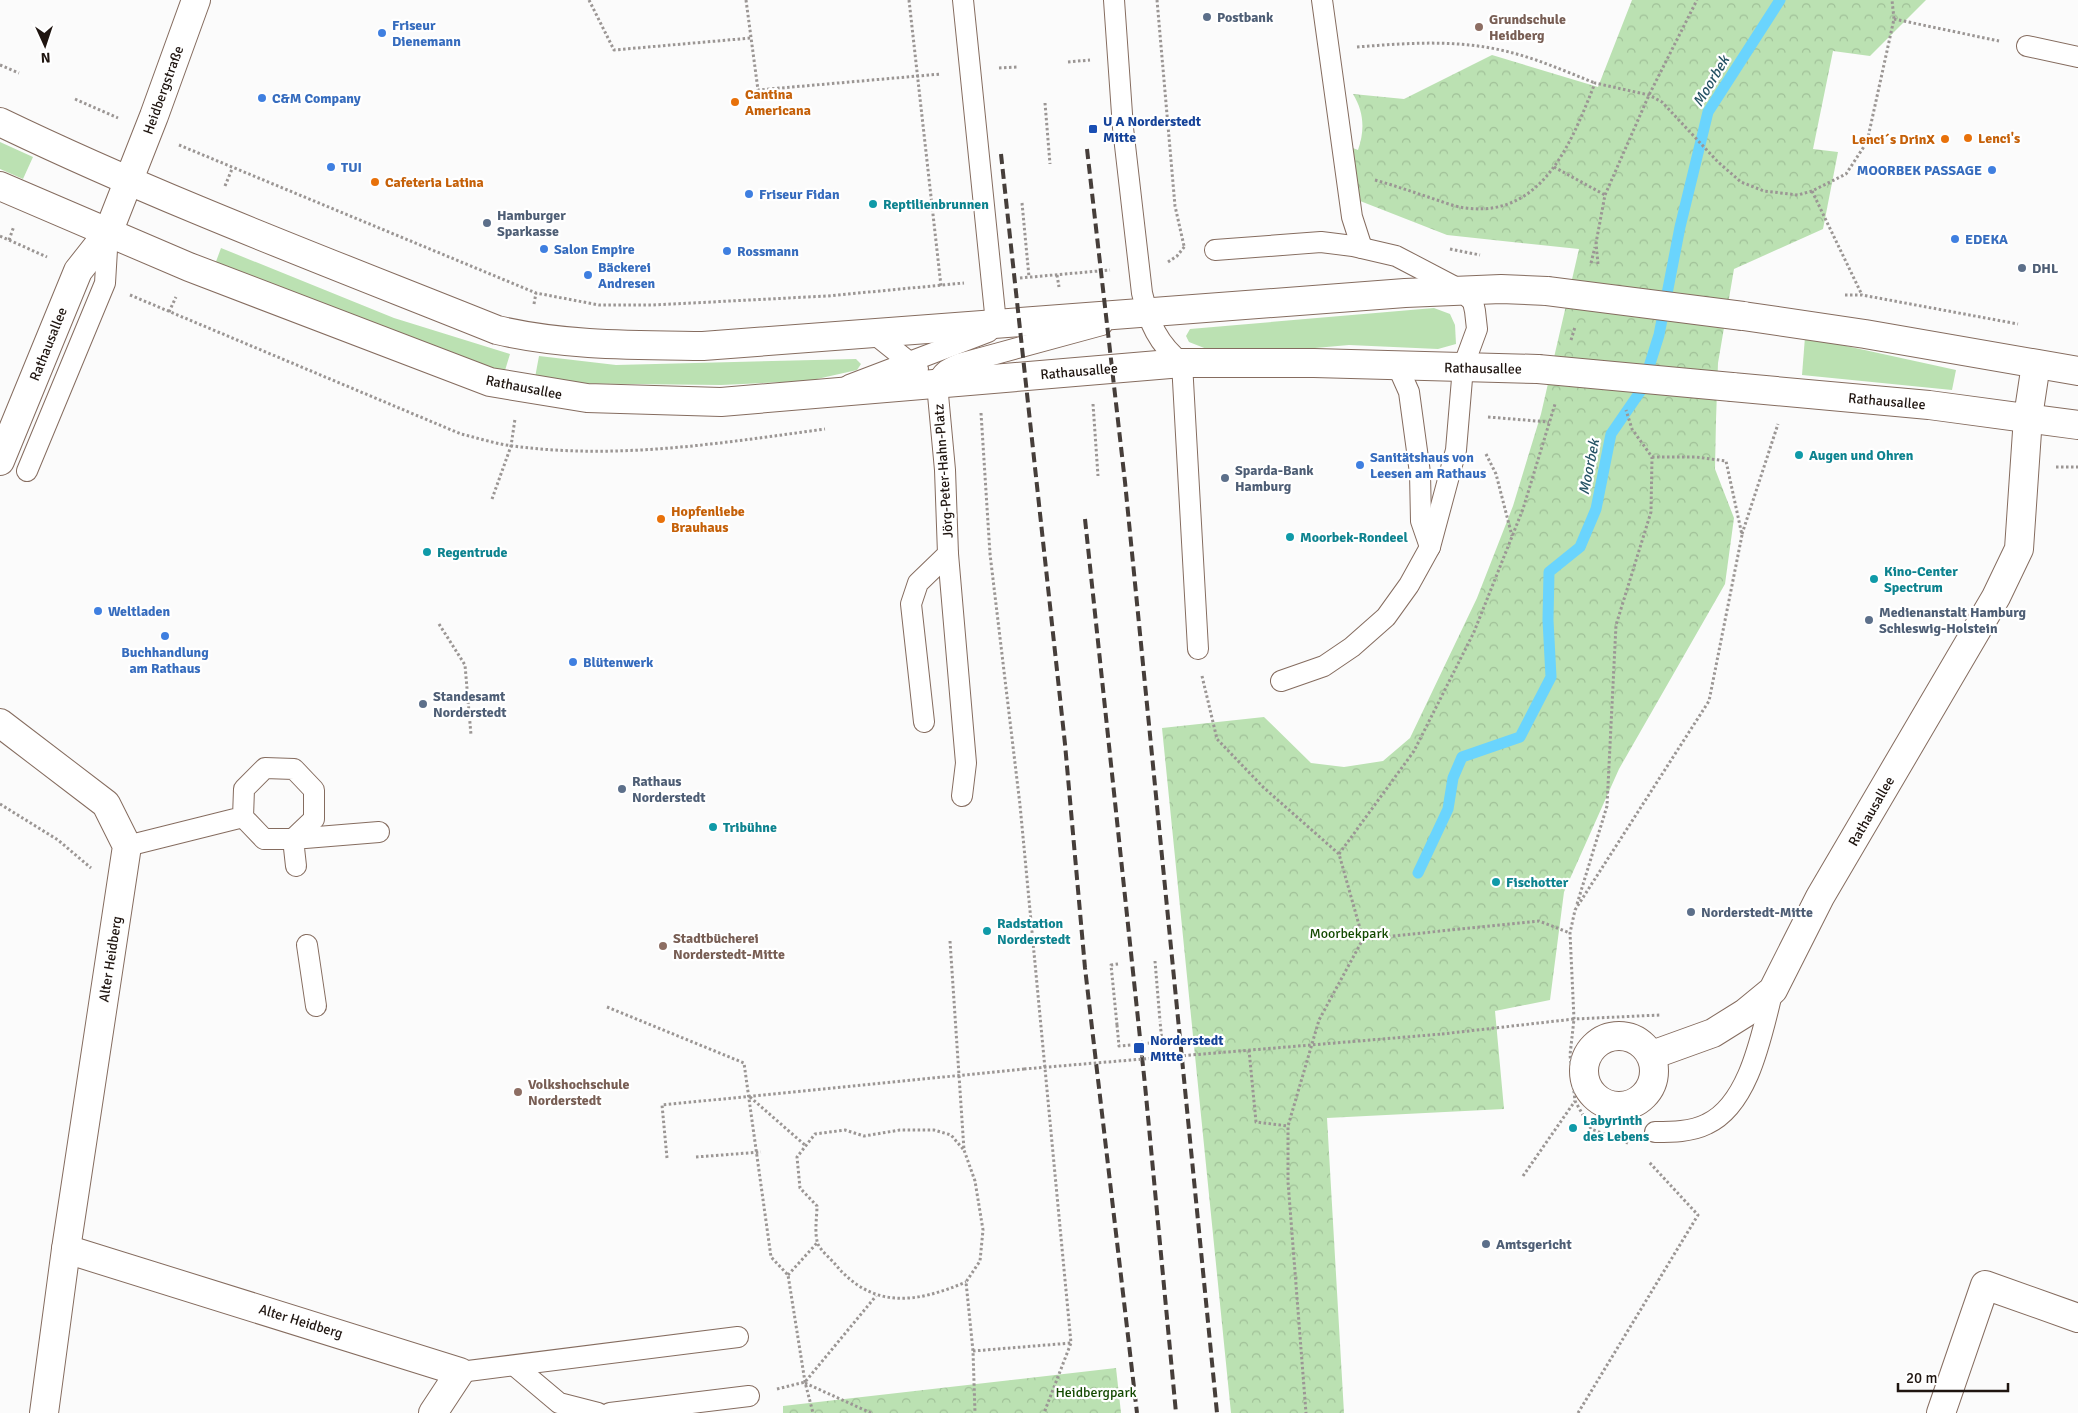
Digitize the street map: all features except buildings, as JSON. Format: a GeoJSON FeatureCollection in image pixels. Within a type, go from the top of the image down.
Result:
{"type":"FeatureCollection","features":[{"type":"Feature","properties":{"kind":"main road","name":"Heidbergstraße"},"geometry":{"type":"LineString","coordinates":[[128,180],[196,0]]}},
{"type":"Feature","properties":{"kind":"main road"},"geometry":{"type":"LineString","coordinates":[[0,122],[228,223],[487,326],[528,338],[591,345],[703,346],[1461,290],[1548,292],[1743,316],[1865,334],[2078,371]]}},
{"type":"Feature","properties":{"kind":"main road","name":"Rathausallee"},"geometry":{"type":"LineString","coordinates":[[0,461],[78,271],[108,233],[128,180]]}},
{"type":"Feature","properties":{"kind":"main road","name":"Rathausallee"},"geometry":{"type":"LineString","coordinates":[[0,186],[189,267],[490,382],[587,398],[653,402],[721,402],[1182,363],[1397,365],[1538,369],[1732,386],[1929,404],[2078,425]]}},
{"type":"Feature","properties":{"kind":"main road","name":"Rathausallee"},"geometry":{"type":"LineString","coordinates":[[1652,1055],[1713,1033],[1745,1014],[1773,990],[1820,897],[1996,597],[2018,549],[2028,417],[2036,364]]}},
{"type":"Feature","properties":{"kind":"main road"},"geometry":{"type":"LineString","coordinates":[[0,723],[106,804],[127,846]]}},
{"type":"Feature","properties":{"kind":"main road","name":"Alter Heidberg"},"geometry":{"type":"LineString","coordinates":[[44,1413],[66,1249],[127,846]]}},
{"type":"Feature","properties":{"kind":"main road","name":"Alter Heidberg"},"geometry":{"type":"LineString","coordinates":[[66,1249],[460,1372]]}},
{"type":"Feature","properties":{"kind":"main road"},"geometry":{"type":"LineString","coordinates":[[1941,1413],[1985,1285],[2078,1318]]}},
{"type":"Feature","properties":{"kind":"main road"},"geometry":{"type":"LineString","coordinates":[[433,1413],[460,1372]]}},
{"type":"Feature","properties":{"kind":"lane"},"geometry":{"type":"LineString","coordinates":[[829,393],[988,332],[996,323],[963,0]]}},
{"type":"Feature","properties":{"kind":"lane"},"geometry":{"type":"LineString","coordinates":[[1114,0],[1123,128],[1138,267],[1147,312],[1166,350],[1182,363],[1198,648]]}},
{"type":"Feature","properties":{"kind":"lane"},"geometry":{"type":"LineString","coordinates":[[1322,0],[1352,217],[1362,248]]}},
{"type":"Feature","properties":{"kind":"lane"},"geometry":{"type":"LineString","coordinates":[[2026,46],[2078,57]]}},
{"type":"Feature","properties":{"kind":"lane"},"geometry":{"type":"LineString","coordinates":[[27,471],[105,283],[108,233]]}},
{"type":"Feature","properties":{"kind":"lane"},"geometry":{"type":"LineString","coordinates":[[1215,250],[1321,242],[1362,248],[1396,256],[1461,290],[1473,302],[1477,329],[1463,367],[1456,450],[1430,547],[1409,584],[1386,616],[1352,647],[1324,666],[1281,681]]}},
{"type":"Feature","properties":{"kind":"lane"},"geometry":{"type":"LineString","coordinates":[[872,333],[937,384],[940,376],[946,369],[958,364],[1147,312]]}},
{"type":"Feature","properties":{"kind":"lane"},"geometry":{"type":"LineString","coordinates":[[1397,365],[1409,392],[1420,473],[1421,521],[1430,547]]}},
{"type":"Feature","properties":{"kind":"lane","name":"Jörg-Peter-Hahn-Platz"},"geometry":{"type":"LineString","coordinates":[[924,722],[911,604],[918,583],[948,554],[946,470],[937,384]]}},
{"type":"Feature","properties":{"kind":"lane"},"geometry":{"type":"LineString","coordinates":[[948,554],[966,763],[962,796]]}},
{"type":"Feature","properties":{"kind":"lane"},"geometry":{"type":"LineString","coordinates":[[293,839],[314,819],[314,790],[294,769],[265,768],[244,788],[243,818],[264,839],[293,839],[379,832]]}},
{"type":"Feature","properties":{"kind":"lane"},"geometry":{"type":"LineString","coordinates":[[127,846],[243,818]]}},
{"type":"Feature","properties":{"kind":"lane"},"geometry":{"type":"LineString","coordinates":[[293,839],[296,866]]}},
{"type":"Feature","properties":{"kind":"lane"},"geometry":{"type":"LineString","coordinates":[[307,945],[316,1006]]}},
{"type":"Feature","properties":{"kind":"lane"},"geometry":{"type":"LineString","coordinates":[[1655,1132],[1676,1132],[1708,1124],[1734,1102],[1753,1067],[1773,990]]}},
{"type":"Feature","properties":{"kind":"lane"},"geometry":{"type":"LineString","coordinates":[[460,1372],[738,1337]]}},
{"type":"Feature","properties":{"kind":"lane"},"geometry":{"type":"LineString","coordinates":[[515,1366],[559,1403],[598,1413]]}},
{"type":"Feature","properties":{"kind":"lane"},"geometry":{"type":"LineString","coordinates":[[610,1413],[749,1396]]}},
{"type":"Feature","properties":{"kind":"path"},"geometry":{"type":"LineString","coordinates":[[589,0],[614,50],[751,38]]}},
{"type":"Feature","properties":{"kind":"path"},"geometry":{"type":"LineString","coordinates":[[746,0],[758,90],[970,71]]}},
{"type":"Feature","properties":{"kind":"path"},"geometry":{"type":"LineString","coordinates":[[75,99],[232,169],[536,293],[599,305],[827,296],[941,286],[909,0]]}},
{"type":"Feature","properties":{"kind":"path"},"geometry":{"type":"LineString","coordinates":[[1157,0],[1175,206],[1184,246]]}},
{"type":"Feature","properties":{"kind":"path"},"geometry":{"type":"LineString","coordinates":[[1589,271],[1605,195],[1649,95],[1697,0]]}},
{"type":"Feature","properties":{"kind":"path"},"geometry":{"type":"LineString","coordinates":[[1329,48],[1414,43],[1462,44],[1510,52],[1595,83],[1649,95],[1662,102],[1718,162],[1741,182],[1764,192],[1798,195],[1812,191],[1846,174],[1867,142],[1894,19],[1892,0]]}},
{"type":"Feature","properties":{"kind":"path"},"geometry":{"type":"LineString","coordinates":[[1894,19],[2026,46]]}},
{"type":"Feature","properties":{"kind":"path"},"geometry":{"type":"LineString","coordinates":[[1068,62],[1087,61]]}},
{"type":"Feature","properties":{"kind":"path"},"geometry":{"type":"LineString","coordinates":[[0,65],[19,74]]}},
{"type":"Feature","properties":{"kind":"path"},"geometry":{"type":"LineString","coordinates":[[1348,180],[1374,179],[1465,208],[1491,210],[1516,203],[1537,187],[1554,167],[1578,125],[1595,83]]}},
{"type":"Feature","properties":{"kind":"path"},"geometry":{"type":"LineString","coordinates":[[1045,103],[1050,164]]}},
{"type":"Feature","properties":{"kind":"path"},"geometry":{"type":"LineString","coordinates":[[1554,167],[1605,195]]}},
{"type":"Feature","properties":{"kind":"path"},"geometry":{"type":"LineString","coordinates":[[1812,191],[1862,295]]}},
{"type":"Feature","properties":{"kind":"path"},"geometry":{"type":"LineString","coordinates":[[1022,203],[1029,277]]}},
{"type":"Feature","properties":{"kind":"path"},"geometry":{"type":"LineString","coordinates":[[1596,243],[1598,270]]}},
{"type":"Feature","properties":{"kind":"path"},"geometry":{"type":"LineString","coordinates":[[1447,248],[1487,255]]}},
{"type":"Feature","properties":{"kind":"path"},"geometry":{"type":"LineString","coordinates":[[1057,275],[1138,267]]}},
{"type":"Feature","properties":{"kind":"path"},"geometry":{"type":"LineString","coordinates":[[1570,347],[1577,319]]}},
{"type":"Feature","properties":{"kind":"path"},"geometry":{"type":"LineString","coordinates":[[1339,854],[1414,751],[1474,632],[1512,536],[1558,394]]}},
{"type":"Feature","properties":{"kind":"path"},"geometry":{"type":"LineString","coordinates":[[1092,401],[1098,476]]}},
{"type":"Feature","properties":{"kind":"path"},"geometry":{"type":"LineString","coordinates":[[980,411],[990,554],[1020,805],[1070,1343],[1044,1413]]}},
{"type":"Feature","properties":{"kind":"path"},"geometry":{"type":"LineString","coordinates":[[1575,910],[1709,701],[1742,535],[1780,420]]}},
{"type":"Feature","properties":{"kind":"path"},"geometry":{"type":"LineString","coordinates":[[1458,422],[1549,422]]}},
{"type":"Feature","properties":{"kind":"path"},"geometry":{"type":"LineString","coordinates":[[1458,422],[1483,450],[1496,474],[1512,536]]}},
{"type":"Feature","properties":{"kind":"path"},"geometry":{"type":"LineString","coordinates":[[1632,429],[1652,457],[1651,512],[1616,625],[1607,806],[1575,910],[1570,933],[1574,1019],[1570,1055],[1574,1101],[1591,1129],[1633,1144]]}},
{"type":"Feature","properties":{"kind":"path"},"geometry":{"type":"LineString","coordinates":[[1652,457],[1696,457],[1726,461],[1742,535]]}},
{"type":"Feature","properties":{"kind":"path"},"geometry":{"type":"LineString","coordinates":[[439,624],[465,665],[471,735]]}},
{"type":"Feature","properties":{"kind":"path"},"geometry":{"type":"LineString","coordinates":[[1198,648],[1205,694],[1217,739],[1263,788],[1339,854],[1363,939],[1318,1020],[1288,1126],[1288,1182],[1306,1413]]}},
{"type":"Feature","properties":{"kind":"path"},"geometry":{"type":"LineString","coordinates":[[0,804],[58,840],[100,876],[118,910]]}},
{"type":"Feature","properties":{"kind":"path"},"geometry":{"type":"LineString","coordinates":[[1363,939],[1539,921],[1570,933]]}},
{"type":"Feature","properties":{"kind":"path"},"geometry":{"type":"LineString","coordinates":[[950,940],[964,1150],[975,1181],[983,1230],[980,1260],[966,1282],[937,1294],[903,1298],[876,1296],[845,1276],[817,1243],[817,1206],[800,1188],[797,1157],[815,1134],[844,1130],[864,1136],[900,1130],[934,1130],[951,1134],[964,1150]]}},
{"type":"Feature","properties":{"kind":"path"},"geometry":{"type":"LineString","coordinates":[[1118,964],[1111,965],[1119,1046],[1162,1042],[1155,961]]}},
{"type":"Feature","properties":{"kind":"path"},"geometry":{"type":"LineString","coordinates":[[607,1007],[744,1064],[772,1257],[788,1275],[805,1382],[813,1413]]}},
{"type":"Feature","properties":{"kind":"path"},"geometry":{"type":"LineString","coordinates":[[666,1158],[662,1105],[1024,1069],[1442,1034],[1574,1019],[1667,1015]]}},
{"type":"Feature","properties":{"kind":"path"},"geometry":{"type":"LineString","coordinates":[[1140,1044],[1142,1059]]}},
{"type":"Feature","properties":{"kind":"path"},"geometry":{"type":"LineString","coordinates":[[1249,1050],[1256,1122],[1288,1126]]}},
{"type":"Feature","properties":{"kind":"path"},"geometry":{"type":"LineString","coordinates":[[750,1096],[806,1146]]}},
{"type":"Feature","properties":{"kind":"path"},"geometry":{"type":"LineString","coordinates":[[1523,1176],[1574,1101]]}},
{"type":"Feature","properties":{"kind":"path"},"geometry":{"type":"LineString","coordinates":[[696,1156],[760,1152]]}},
{"type":"Feature","properties":{"kind":"path"},"geometry":{"type":"LineString","coordinates":[[1578,1413],[1698,1215],[1646,1158]]}},
{"type":"Feature","properties":{"kind":"path"},"geometry":{"type":"LineString","coordinates":[[788,1275],[817,1243]]}},
{"type":"Feature","properties":{"kind":"path"},"geometry":{"type":"LineString","coordinates":[[966,1282],[973,1351],[975,1413]]}},
{"type":"Feature","properties":{"kind":"path"},"geometry":{"type":"LineString","coordinates":[[805,1382],[876,1296]]}},
{"type":"Feature","properties":{"kind":"path"},"geometry":{"type":"LineString","coordinates":[[973,1351],[1070,1343]]}},
{"type":"Feature","properties":{"kind":"path"},"geometry":{"type":"LineString","coordinates":[[805,1382],[871,1413]]}},
{"type":"Feature","properties":{"kind":"green space","name":"Moorbekpark"},"geometry":{"type":"Polygon","coordinates":[[[1632,0],[1926,0],[1870,56],[1833,51],[1813,149],[1838,152],[1823,229],[1734,269],[1718,363],[1716,420],[1715,469],[1734,518],[1725,584],[1619,769],[1564,892],[1550,1000],[1495,1011],[1504,1109],[1327,1118],[1344,1413],[1231,1413],[1162,728],[1264,717],[1311,763],[1344,767],[1383,761],[1410,738],[1477,598],[1513,506],[1541,414],[1579,249],[1447,235],[1355,199],[1350,147],[1358,150],[1362,135],[1362,121],[1357,101],[1353,94],[1404,99],[1492,55],[1598,87],[1632,0]]]}},
{"type":"Feature","properties":{"kind":"green space"},"geometry":{"type":"Polygon","coordinates":[[[0,142],[33,157],[23,179],[0,169],[0,142]]]}},
{"type":"Feature","properties":{"kind":"green space"},"geometry":{"type":"Polygon","coordinates":[[[221,248],[394,318],[510,354],[503,377],[214,267],[221,248]]]}},
{"type":"Feature","properties":{"kind":"green space"},"geometry":{"type":"Polygon","coordinates":[[[1434,308],[1450,314],[1455,325],[1456,344],[1438,349],[1349,345],[1258,353],[1217,353],[1189,342],[1186,336],[1190,329],[1434,308]]]}},
{"type":"Feature","properties":{"kind":"green space"},"geometry":{"type":"Polygon","coordinates":[[[1805,337],[1956,370],[1952,390],[1802,375],[1805,337]]]}},
{"type":"Feature","properties":{"kind":"green space"},"geometry":{"type":"Polygon","coordinates":[[[539,356],[616,365],[856,359],[861,364],[857,370],[808,381],[721,385],[534,383],[539,356]]]}},
{"type":"Feature","properties":{"kind":"green space","name":"Heidbergpark"},"geometry":{"type":"Polygon","coordinates":[[[1116,1368],[1121,1413],[783,1413],[783,1406],[1116,1368]]]}},
{"type":"Feature","properties":{"kind":"waterway","name":"Moorbek"},"geometry":{"type":"LineString","coordinates":[[1418,873],[1448,809],[1453,778],[1462,757],[1520,737],[1551,677],[1548,620],[1549,572],[1580,547],[1596,509],[1611,434],[1642,389],[1659,335],[1680,227],[1708,112],[1780,0]]}},
{"type":"Feature","properties":{"kind":"railway"},"geometry":{"type":"LineString","coordinates":[[1087,149],[1125,482],[1217,1413]]}},
{"type":"Feature","properties":{"kind":"railway"},"geometry":{"type":"LineString","coordinates":[[1001,154],[1065,744],[1085,968],[1137,1413]]}},
{"type":"Feature","properties":{"kind":"railway"},"geometry":{"type":"LineString","coordinates":[[1085,519],[1145,1085],[1176,1413]]}},
{"type":"Feature","properties":{"kind":"place","name":"Postbank"},"geometry":{"type":"Point","coordinates":[1207,17]}},
{"type":"Feature","properties":{"kind":"place","name":"Grundschule Heidberg"},"geometry":{"type":"Point","coordinates":[1479,27]}},
{"type":"Feature","properties":{"kind":"place","name":"Friseur Dienemann"},"geometry":{"type":"Point","coordinates":[382,33]}},
{"type":"Feature","properties":{"kind":"place","name":"C&M Company"},"geometry":{"type":"Point","coordinates":[262,98]}},
{"type":"Feature","properties":{"kind":"place","name":"Cantina Americana"},"geometry":{"type":"Point","coordinates":[735,102]}},
{"type":"Feature","properties":{"kind":"place","name":"U A Norderstedt Mitte"},"geometry":{"type":"Point","coordinates":[1093,129]}},
{"type":"Feature","properties":{"kind":"place","name":"Lenci's"},"geometry":{"type":"Point","coordinates":[1968,138]}},
{"type":"Feature","properties":{"kind":"place","name":"Lenci´s DrinX"},"geometry":{"type":"Point","coordinates":[1945,139]}},
{"type":"Feature","properties":{"kind":"place","name":"TUI"},"geometry":{"type":"Point","coordinates":[331,167]}},
{"type":"Feature","properties":{"kind":"place","name":"MOORBEK PASSAGE"},"geometry":{"type":"Point","coordinates":[1992,170]}},
{"type":"Feature","properties":{"kind":"place","name":"Cafeteria Latina"},"geometry":{"type":"Point","coordinates":[375,182]}},
{"type":"Feature","properties":{"kind":"place","name":"Friseur Fidan"},"geometry":{"type":"Point","coordinates":[749,194]}},
{"type":"Feature","properties":{"kind":"place","name":"Reptilienbrunnen"},"geometry":{"type":"Point","coordinates":[873,204]}},
{"type":"Feature","properties":{"kind":"place","name":"Hamburger Sparkasse"},"geometry":{"type":"Point","coordinates":[487,223]}},
{"type":"Feature","properties":{"kind":"place","name":"EDEKA"},"geometry":{"type":"Point","coordinates":[1955,239]}},
{"type":"Feature","properties":{"kind":"place","name":"Salon Empire"},"geometry":{"type":"Point","coordinates":[544,249]}},
{"type":"Feature","properties":{"kind":"place","name":"Rossmann"},"geometry":{"type":"Point","coordinates":[727,251]}},
{"type":"Feature","properties":{"kind":"place","name":"DHL"},"geometry":{"type":"Point","coordinates":[2022,268]}},
{"type":"Feature","properties":{"kind":"place","name":"Bäckerei Andresen"},"geometry":{"type":"Point","coordinates":[588,275]}},
{"type":"Feature","properties":{"kind":"place","name":"Augen und Ohren"},"geometry":{"type":"Point","coordinates":[1799,455]}},
{"type":"Feature","properties":{"kind":"place","name":"Sanitätshaus von Leesen am Rathaus"},"geometry":{"type":"Point","coordinates":[1360,465]}},
{"type":"Feature","properties":{"kind":"place","name":"Sparda-Bank Hamburg"},"geometry":{"type":"Point","coordinates":[1225,478]}},
{"type":"Feature","properties":{"kind":"place","name":"Hopfenliebe Brauhaus"},"geometry":{"type":"Point","coordinates":[661,519]}},
{"type":"Feature","properties":{"kind":"place","name":"Moorbek-Rondeel"},"geometry":{"type":"Point","coordinates":[1290,537]}},
{"type":"Feature","properties":{"kind":"place","name":"Regentrude"},"geometry":{"type":"Point","coordinates":[427,552]}},
{"type":"Feature","properties":{"kind":"place","name":"Kino-Center Spectrum"},"geometry":{"type":"Point","coordinates":[1874,579]}},
{"type":"Feature","properties":{"kind":"place","name":"Weltladen"},"geometry":{"type":"Point","coordinates":[98,611]}},
{"type":"Feature","properties":{"kind":"place","name":"Medienanstalt Hamburg Schleswig-Holstein"},"geometry":{"type":"Point","coordinates":[1869,620]}},
{"type":"Feature","properties":{"kind":"place","name":"Buchhandlung am Rathaus"},"geometry":{"type":"Point","coordinates":[165,636]}},
{"type":"Feature","properties":{"kind":"place","name":"Blütenwerk"},"geometry":{"type":"Point","coordinates":[573,662]}},
{"type":"Feature","properties":{"kind":"place","name":"Standesamt Norderstedt"},"geometry":{"type":"Point","coordinates":[423,704]}},
{"type":"Feature","properties":{"kind":"place","name":"Rathaus Norderstedt"},"geometry":{"type":"Point","coordinates":[622,789]}},
{"type":"Feature","properties":{"kind":"place","name":"Tribühne"},"geometry":{"type":"Point","coordinates":[713,827]}},
{"type":"Feature","properties":{"kind":"place","name":"Fischotter"},"geometry":{"type":"Point","coordinates":[1496,882]}},
{"type":"Feature","properties":{"kind":"place","name":"Norderstedt-Mitte"},"geometry":{"type":"Point","coordinates":[1691,912]}},
{"type":"Feature","properties":{"kind":"place","name":"Radstation Norderstedt"},"geometry":{"type":"Point","coordinates":[987,931]}},
{"type":"Feature","properties":{"kind":"place","name":"Stadtbücherei Norderstedt-Mitte"},"geometry":{"type":"Point","coordinates":[663,946]}},
{"type":"Feature","properties":{"kind":"place","name":"Norderstedt Mitte"},"geometry":{"type":"Point","coordinates":[1139,1048]}},
{"type":"Feature","properties":{"kind":"place","name":"Volkshochschule Norderstedt"},"geometry":{"type":"Point","coordinates":[518,1092]}},
{"type":"Feature","properties":{"kind":"place","name":"Labyrinth des Lebens"},"geometry":{"type":"Point","coordinates":[1573,1128]}},
{"type":"Feature","properties":{"kind":"place","name":"Amtsgericht"},"geometry":{"type":"Point","coordinates":[1486,1244]}}]}
